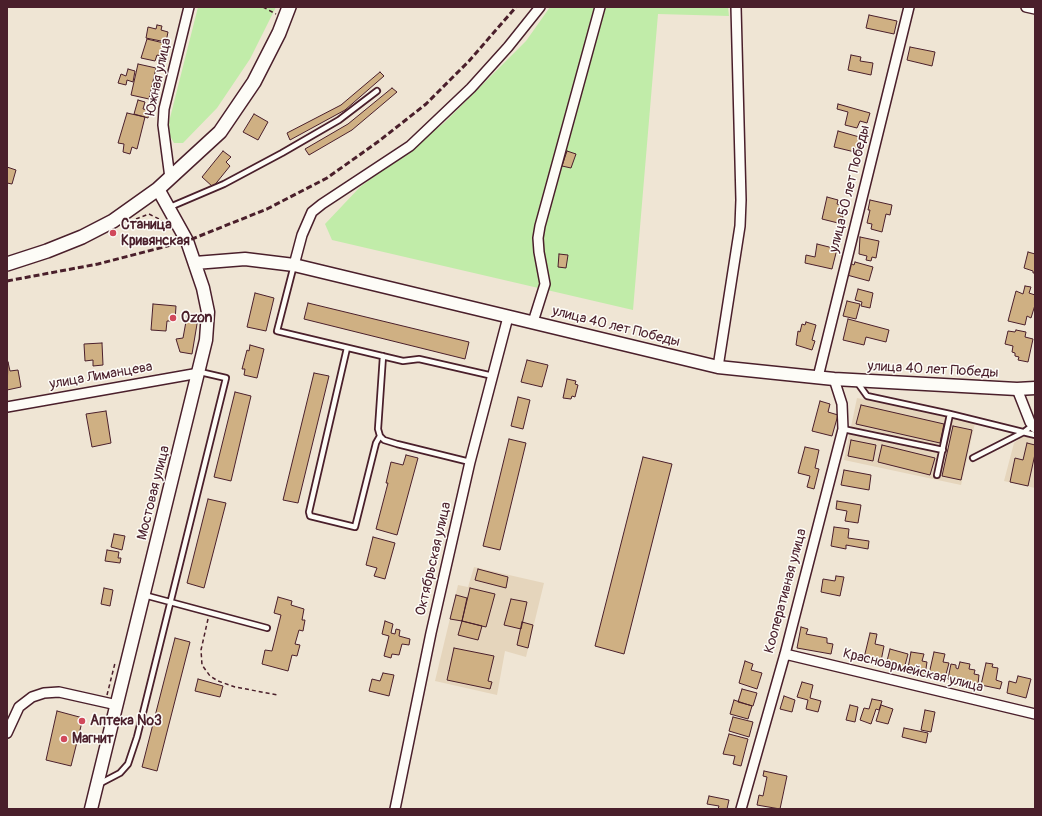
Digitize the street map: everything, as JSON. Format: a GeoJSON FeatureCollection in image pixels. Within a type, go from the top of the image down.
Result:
{"type":"FeatureCollection","features":[{"type":"Feature","properties":{"kind":"main road"},"geometry":{"type":"LineString","coordinates":[[7,264],[47,251],[82,237],[113,221],[158,189],[220,132],[254,82],[286,13]]}},
{"type":"Feature","properties":{"kind":"street","name":"Южная улица"},"geometry":{"type":"LineString","coordinates":[[170,178],[162,125],[164,109],[189,7]]}},
{"type":"Feature","properties":{"kind":"street"},"geometry":{"type":"LineString","coordinates":[[294,265],[302,235],[312,212],[410,146],[471,88],[508,47],[540,7]]}},
{"type":"Feature","properties":{"kind":"street"},"geometry":{"type":"LineString","coordinates":[[533,322],[545,284],[538,245],[540,226],[600,7]]}},
{"type":"Feature","properties":{"kind":"street"},"geometry":{"type":"LineString","coordinates":[[718,367],[740,226],[741,200],[736,7]]}},
{"type":"Feature","properties":{"kind":"street","name":"улица 50 лет Победы"},"geometry":{"type":"LineString","coordinates":[[818,377],[909,7]]}},
{"type":"Feature","properties":{"kind":"street"},"geometry":{"type":"LineString","coordinates":[[1026,7],[1035,9]]}},
{"type":"Feature","properties":{"kind":"street","name":"Мостовая улица"},"geometry":{"type":"LineString","coordinates":[[92,809],[111,704],[144,595],[200,372],[206,340],[208,312],[203,288],[187,241],[158,189]]}},
{"type":"Feature","properties":{"kind":"street","name":"улица 40 лет Победы"},"geometry":{"type":"LineString","coordinates":[[195,263],[245,258],[294,265],[718,367],[834,379],[1018,389],[1035,388]]}},
{"type":"Feature","properties":{"kind":"street","name":"Октябрьская улица"},"geometry":{"type":"LineString","coordinates":[[395,809],[431,633],[470,462],[508,317]]}},
{"type":"Feature","properties":{"kind":"street","name":"улица Лиманцева"},"geometry":{"type":"LineString","coordinates":[[7,407],[200,372]]}},
{"type":"Feature","properties":{"kind":"street","name":"Кооперативная улица"},"geometry":{"type":"LineString","coordinates":[[741,809],[785,654],[843,429],[842,404],[834,379]]}},
{"type":"Feature","properties":{"kind":"street"},"geometry":{"type":"LineString","coordinates":[[1018,389],[1034,427]]}},
{"type":"Feature","properties":{"kind":"street","name":"Красноармейская улица"},"geometry":{"type":"LineString","coordinates":[[785,654],[1035,714]]}},
{"type":"Feature","properties":{"kind":"street"},"geometry":{"type":"LineString","coordinates":[[7,733],[19,707],[32,697],[44,693],[59,692],[111,704]]}},
{"type":"Feature","properties":{"kind":"lane"},"geometry":{"type":"LineString","coordinates":[[169,208],[224,184],[282,153],[339,120],[377,91]]}},
{"type":"Feature","properties":{"kind":"lane"},"geometry":{"type":"LineString","coordinates":[[294,265],[277,331],[403,361],[420,359],[493,376]]}},
{"type":"Feature","properties":{"kind":"lane"},"geometry":{"type":"LineString","coordinates":[[347,348],[309,512],[310,516],[355,527],[376,443],[380,436]]}},
{"type":"Feature","properties":{"kind":"lane"},"geometry":{"type":"LineString","coordinates":[[383,356],[378,429],[380,436],[384,440],[396,444],[470,462]]}},
{"type":"Feature","properties":{"kind":"lane"},"geometry":{"type":"LineString","coordinates":[[97,784],[120,773],[128,764],[137,737],[171,602],[226,378],[200,372]]}},
{"type":"Feature","properties":{"kind":"lane"},"geometry":{"type":"LineString","coordinates":[[856,380],[867,396],[950,414],[1035,435]]}},
{"type":"Feature","properties":{"kind":"lane"},"geometry":{"type":"LineString","coordinates":[[937,475],[950,414]]}},
{"type":"Feature","properties":{"kind":"lane"},"geometry":{"type":"LineString","coordinates":[[972,458],[1034,427]]}},
{"type":"Feature","properties":{"kind":"lane"},"geometry":{"type":"LineString","coordinates":[[843,429],[942,450]]}},
{"type":"Feature","properties":{"kind":"lane"},"geometry":{"type":"LineString","coordinates":[[144,595],[267,628]]}},
{"type":"Feature","properties":{"kind":"path"},"geometry":{"type":"LineString","coordinates":[[263,7],[286,13]]}},
{"type":"Feature","properties":{"kind":"path"},"geometry":{"type":"LineString","coordinates":[[130,221],[148,214],[160,220],[166,226]]}},
{"type":"Feature","properties":{"kind":"path"},"geometry":{"type":"LineString","coordinates":[[209,613],[201,650],[202,666],[210,676],[218,681],[235,687],[278,695]]}},
{"type":"Feature","properties":{"kind":"path"},"geometry":{"type":"LineString","coordinates":[[111,704],[115,661]]}},
{"type":"Feature","properties":{"kind":"shaded area"},"geometry":{"type":"Polygon","coordinates":[[[857,398],[975,423],[961,485],[844,460],[857,398]]]}},
{"type":"Feature","properties":{"kind":"shaded area"},"geometry":{"type":"Polygon","coordinates":[[[1023,436],[1035,439],[1035,488],[1004,481],[1014,443],[1023,436]]]}},
{"type":"Feature","properties":{"kind":"shaded area"},"geometry":{"type":"Polygon","coordinates":[[[474,567],[544,583],[526,657],[505,651],[497,695],[435,681],[458,585],[468,587],[474,567]]]}},
{"type":"Feature","properties":{"kind":"green space"},"geometry":{"type":"Polygon","coordinates":[[[198,7],[276,7],[250,59],[217,108],[183,143],[174,143],[170,136],[169,122],[198,7]]]}},
{"type":"Feature","properties":{"kind":"green space"},"geometry":{"type":"Polygon","coordinates":[[[550,7],[728,7],[729,16],[658,14],[633,310],[332,240],[325,224],[360,187],[444,123],[526,41],[550,7]]]}},
{"type":"Feature","properties":{"kind":"building"},"geometry":{"type":"Polygon","coordinates":[[[869,15],[897,21],[894,34],[866,28],[869,15]]]}},
{"type":"Feature","properties":{"kind":"building"},"geometry":{"type":"Polygon","coordinates":[[[157,25],[162,26],[161,30],[168,32],[166,42],[146,38],[148,27],[156,29],[157,25]]]}},
{"type":"Feature","properties":{"kind":"building"},"geometry":{"type":"Polygon","coordinates":[[[147,39],[168,44],[165,57],[157,55],[155,61],[141,58],[147,39]]]}},
{"type":"Feature","properties":{"kind":"building"},"geometry":{"type":"Polygon","coordinates":[[[910,47],[935,52],[932,66],[907,60],[910,47]]]}},
{"type":"Feature","properties":{"kind":"building"},"geometry":{"type":"Polygon","coordinates":[[[851,55],[861,57],[860,61],[873,63],[871,75],[848,70],[851,55]]]}},
{"type":"Feature","properties":{"kind":"building"},"geometry":{"type":"Polygon","coordinates":[[[138,64],[156,68],[149,99],[131,95],[138,64]]]}},
{"type":"Feature","properties":{"kind":"building"},"geometry":{"type":"Polygon","coordinates":[[[128,69],[135,71],[133,82],[127,80],[126,85],[118,83],[121,74],[126,76],[128,69]]]}},
{"type":"Feature","properties":{"kind":"building"},"geometry":{"type":"Polygon","coordinates":[[[380,72],[384,76],[345,110],[290,140],[287,133],[341,105],[380,72]]]}},
{"type":"Feature","properties":{"kind":"building"},"geometry":{"type":"Polygon","coordinates":[[[392,88],[397,92],[352,130],[309,155],[305,149],[348,124],[392,88]]]}},
{"type":"Feature","properties":{"kind":"building"},"geometry":{"type":"Polygon","coordinates":[[[138,100],[145,102],[143,109],[150,110],[148,118],[134,114],[138,100]]]}},
{"type":"Feature","properties":{"kind":"building"},"geometry":{"type":"Polygon","coordinates":[[[838,104],[870,113],[867,123],[860,121],[857,128],[845,125],[848,112],[837,109],[838,104]]]}},
{"type":"Feature","properties":{"kind":"building"},"geometry":{"type":"Polygon","coordinates":[[[127,113],[145,117],[137,149],[132,147],[130,154],[123,152],[124,144],[118,143],[127,113]]]}},
{"type":"Feature","properties":{"kind":"building"},"geometry":{"type":"Polygon","coordinates":[[[254,114],[268,122],[258,140],[243,132],[254,114]]]}},
{"type":"Feature","properties":{"kind":"building"},"geometry":{"type":"Polygon","coordinates":[[[838,131],[863,138],[859,153],[834,147],[838,131]]]}},
{"type":"Feature","properties":{"kind":"building"},"geometry":{"type":"Polygon","coordinates":[[[223,151],[231,157],[226,162],[230,166],[213,187],[202,177],[223,151]]]}},
{"type":"Feature","properties":{"kind":"building"},"geometry":{"type":"Polygon","coordinates":[[[567,151],[576,154],[571,168],[562,166],[567,151]]]}},
{"type":"Feature","properties":{"kind":"building"},"geometry":{"type":"Polygon","coordinates":[[[7,167],[16,170],[12,184],[7,183],[7,167]]]}},
{"type":"Feature","properties":{"kind":"building"},"geometry":{"type":"Polygon","coordinates":[[[827,197],[838,200],[837,204],[843,206],[840,216],[843,216],[842,224],[822,219],[827,197]]]}},
{"type":"Feature","properties":{"kind":"building"},"geometry":{"type":"Polygon","coordinates":[[[870,200],[892,205],[890,215],[886,214],[882,232],[871,229],[872,224],[867,223],[870,210],[868,210],[870,200]]]}},
{"type":"Feature","properties":{"kind":"building"},"geometry":{"type":"Polygon","coordinates":[[[860,237],[879,241],[876,258],[872,257],[871,261],[866,260],[867,256],[859,254],[860,237]]]}},
{"type":"Feature","properties":{"kind":"building"},"geometry":{"type":"Polygon","coordinates":[[[817,244],[837,249],[832,269],[805,263],[806,255],[815,257],[817,244]]]}},
{"type":"Feature","properties":{"kind":"building"},"geometry":{"type":"Polygon","coordinates":[[[1028,252],[1035,254],[1035,273],[1024,268],[1028,252]]]}},
{"type":"Feature","properties":{"kind":"building"},"geometry":{"type":"Polygon","coordinates":[[[559,254],[568,255],[566,268],[558,267],[559,254]]]}},
{"type":"Feature","properties":{"kind":"building"},"geometry":{"type":"Polygon","coordinates":[[[855,262],[873,267],[869,281],[847,275],[850,263],[854,265],[855,262]]]}},
{"type":"Feature","properties":{"kind":"building"},"geometry":{"type":"Polygon","coordinates":[[[1025,286],[1031,287],[1029,293],[1035,295],[1035,305],[1031,318],[1027,316],[1025,325],[1008,321],[1016,291],[1023,294],[1025,286]]]}},
{"type":"Feature","properties":{"kind":"building"},"geometry":{"type":"Polygon","coordinates":[[[858,289],[873,293],[870,308],[861,306],[862,302],[855,300],[858,289]]]}},
{"type":"Feature","properties":{"kind":"building"},"geometry":{"type":"Polygon","coordinates":[[[255,293],[274,298],[266,331],[247,327],[255,293]]]}},
{"type":"Feature","properties":{"kind":"building"},"geometry":{"type":"Polygon","coordinates":[[[847,301],[860,304],[856,319],[843,316],[847,301]]]}},
{"type":"Feature","properties":{"kind":"building"},"geometry":{"type":"Polygon","coordinates":[[[308,303],[469,342],[465,359],[304,319],[308,303]]]}},
{"type":"Feature","properties":{"kind":"building"},"geometry":{"type":"Polygon","coordinates":[[[153,304],[176,306],[175,321],[167,321],[166,331],[151,330],[153,304]]]}},
{"type":"Feature","properties":{"kind":"building"},"geometry":{"type":"Polygon","coordinates":[[[187,316],[198,318],[192,354],[180,352],[176,339],[183,338],[187,316]]]}},
{"type":"Feature","properties":{"kind":"building"},"geometry":{"type":"Polygon","coordinates":[[[848,319],[889,330],[886,342],[866,337],[864,345],[843,340],[848,319]]]}},
{"type":"Feature","properties":{"kind":"building"},"geometry":{"type":"Polygon","coordinates":[[[806,322],[816,325],[812,340],[815,341],[812,350],[796,345],[798,331],[800,332],[802,324],[805,325],[806,322]]]}},
{"type":"Feature","properties":{"kind":"building"},"geometry":{"type":"Polygon","coordinates":[[[1016,330],[1026,332],[1025,337],[1033,339],[1028,362],[1018,360],[1019,357],[1015,356],[1015,353],[1012,352],[1013,346],[1005,344],[1008,331],[1015,332],[1016,330]]]}},
{"type":"Feature","properties":{"kind":"building"},"geometry":{"type":"Polygon","coordinates":[[[102,343],[103,365],[93,366],[93,360],[85,361],[84,344],[102,343]]]}},
{"type":"Feature","properties":{"kind":"building"},"geometry":{"type":"Polygon","coordinates":[[[250,345],[264,349],[257,378],[244,375],[245,369],[242,369],[247,350],[249,351],[250,345]]]}},
{"type":"Feature","properties":{"kind":"building"},"geometry":{"type":"Polygon","coordinates":[[[527,360],[548,365],[542,387],[521,382],[527,360]]]}},
{"type":"Feature","properties":{"kind":"building"},"geometry":{"type":"Polygon","coordinates":[[[8,362],[10,371],[18,370],[21,387],[7,390],[8,362]]]}},
{"type":"Feature","properties":{"kind":"building"},"geometry":{"type":"Polygon","coordinates":[[[314,373],[329,376],[298,503],[283,500],[314,373]]]}},
{"type":"Feature","properties":{"kind":"building"},"geometry":{"type":"Polygon","coordinates":[[[567,379],[576,381],[575,384],[578,385],[575,397],[572,396],[571,399],[563,398],[567,379]]]}},
{"type":"Feature","properties":{"kind":"building"},"geometry":{"type":"Polygon","coordinates":[[[235,392],[251,396],[231,481],[214,477],[235,392]]]}},
{"type":"Feature","properties":{"kind":"building"},"geometry":{"type":"Polygon","coordinates":[[[518,397],[530,400],[523,429],[511,426],[518,397]]]}},
{"type":"Feature","properties":{"kind":"building"},"geometry":{"type":"Polygon","coordinates":[[[820,401],[830,404],[828,412],[838,415],[832,436],[812,431],[820,401]]]}},
{"type":"Feature","properties":{"kind":"building"},"geometry":{"type":"Polygon","coordinates":[[[861,405],[944,424],[940,443],[856,424],[861,405]]]}},
{"type":"Feature","properties":{"kind":"building"},"geometry":{"type":"Polygon","coordinates":[[[106,411],[111,443],[92,447],[86,414],[106,411]]]}},
{"type":"Feature","properties":{"kind":"building"},"geometry":{"type":"Polygon","coordinates":[[[953,426],[972,430],[961,480],[942,476],[953,426]]]}},
{"type":"Feature","properties":{"kind":"building"},"geometry":{"type":"Polygon","coordinates":[[[509,439],[526,443],[500,550],[483,546],[509,439]]]}},
{"type":"Feature","properties":{"kind":"building"},"geometry":{"type":"Polygon","coordinates":[[[851,440],[876,445],[873,461],[848,456],[851,440]]]}},
{"type":"Feature","properties":{"kind":"building"},"geometry":{"type":"Polygon","coordinates":[[[1027,443],[1035,445],[1035,454],[1028,486],[1010,482],[1015,458],[1023,460],[1027,443]]]}},
{"type":"Feature","properties":{"kind":"building"},"geometry":{"type":"Polygon","coordinates":[[[882,445],[935,458],[930,475],[878,462],[882,445]]]}},
{"type":"Feature","properties":{"kind":"building"},"geometry":{"type":"Polygon","coordinates":[[[805,447],[819,450],[815,468],[819,469],[814,489],[807,487],[810,476],[798,473],[805,447]]]}},
{"type":"Feature","properties":{"kind":"building"},"geometry":{"type":"Polygon","coordinates":[[[406,455],[418,458],[397,535],[376,529],[388,483],[386,483],[391,462],[403,465],[406,455]]]}},
{"type":"Feature","properties":{"kind":"building"},"geometry":{"type":"Polygon","coordinates":[[[643,457],[672,464],[624,654],[595,646],[643,457]]]}},
{"type":"Feature","properties":{"kind":"building"},"geometry":{"type":"Polygon","coordinates":[[[844,470],[871,475],[869,490],[841,485],[844,470]]]}},
{"type":"Feature","properties":{"kind":"building"},"geometry":{"type":"Polygon","coordinates":[[[208,499],[226,503],[204,588],[187,583],[208,499]]]}},
{"type":"Feature","properties":{"kind":"building"},"geometry":{"type":"Polygon","coordinates":[[[837,501],[861,505],[858,523],[845,521],[847,511],[836,509],[837,501]]]}},
{"type":"Feature","properties":{"kind":"building"},"geometry":{"type":"Polygon","coordinates":[[[834,527],[849,529],[848,538],[869,541],[868,549],[846,545],[846,549],[831,546],[834,527]]]}},
{"type":"Feature","properties":{"kind":"building"},"geometry":{"type":"Polygon","coordinates":[[[114,534],[125,536],[122,550],[111,547],[114,534]]]}},
{"type":"Feature","properties":{"kind":"building"},"geometry":{"type":"Polygon","coordinates":[[[373,537],[395,543],[385,579],[374,576],[377,568],[366,565],[373,537]]]}},
{"type":"Feature","properties":{"kind":"building"},"geometry":{"type":"Polygon","coordinates":[[[107,550],[119,552],[118,558],[121,558],[120,563],[105,561],[107,550]]]}},
{"type":"Feature","properties":{"kind":"building"},"geometry":{"type":"Polygon","coordinates":[[[478,569],[508,577],[506,588],[475,580],[478,569]]]}},
{"type":"Feature","properties":{"kind":"building"},"geometry":{"type":"Polygon","coordinates":[[[836,576],[844,577],[840,596],[821,592],[823,579],[835,581],[836,576]]]}},
{"type":"Feature","properties":{"kind":"building"},"geometry":{"type":"Polygon","coordinates":[[[104,588],[113,590],[110,606],[101,604],[104,588]]]}},
{"type":"Feature","properties":{"kind":"building"},"geometry":{"type":"Polygon","coordinates":[[[470,588],[495,594],[486,627],[462,621],[470,588]]]}},
{"type":"Feature","properties":{"kind":"building"},"geometry":{"type":"Polygon","coordinates":[[[456,595],[467,598],[462,621],[450,619],[456,595]]]}},
{"type":"Feature","properties":{"kind":"building"},"geometry":{"type":"Polygon","coordinates":[[[278,597],[292,601],[291,605],[304,609],[302,620],[305,620],[303,631],[299,630],[295,644],[300,645],[297,656],[292,655],[288,671],[262,664],[265,650],[272,651],[281,615],[274,613],[278,597]]]}},
{"type":"Feature","properties":{"kind":"building"},"geometry":{"type":"Polygon","coordinates":[[[511,599],[527,602],[521,629],[504,625],[511,599]]]}},
{"type":"Feature","properties":{"kind":"building"},"geometry":{"type":"Polygon","coordinates":[[[385,621],[393,624],[391,633],[395,634],[396,629],[400,630],[399,636],[410,639],[409,645],[402,644],[399,655],[392,654],[391,658],[384,656],[389,636],[382,634],[385,621]]]}},
{"type":"Feature","properties":{"kind":"building"},"geometry":{"type":"Polygon","coordinates":[[[462,621],[482,626],[478,640],[458,635],[462,621]]]}},
{"type":"Feature","properties":{"kind":"building"},"geometry":{"type":"Polygon","coordinates":[[[522,622],[533,625],[528,648],[517,645],[522,622]]]}},
{"type":"Feature","properties":{"kind":"building"},"geometry":{"type":"Polygon","coordinates":[[[801,627],[808,629],[806,634],[827,638],[827,643],[833,644],[831,654],[797,648],[801,627]]]}},
{"type":"Feature","properties":{"kind":"building"},"geometry":{"type":"Polygon","coordinates":[[[870,633],[877,634],[875,644],[884,646],[881,661],[864,658],[870,633]]]}},
{"type":"Feature","properties":{"kind":"building"},"geometry":{"type":"Polygon","coordinates":[[[175,638],[190,642],[157,771],[142,767],[175,638]]]}},
{"type":"Feature","properties":{"kind":"building"},"geometry":{"type":"Polygon","coordinates":[[[454,648],[494,656],[488,681],[492,682],[490,689],[447,680],[454,648]]]}},
{"type":"Feature","properties":{"kind":"building"},"geometry":{"type":"Polygon","coordinates":[[[890,649],[908,654],[904,669],[886,665],[890,649]]]}},
{"type":"Feature","properties":{"kind":"building"},"geometry":{"type":"Polygon","coordinates":[[[911,652],[924,654],[922,661],[927,662],[925,675],[919,674],[920,671],[908,668],[911,652]]]}},
{"type":"Feature","properties":{"kind":"building"},"geometry":{"type":"Polygon","coordinates":[[[934,652],[945,654],[943,662],[949,663],[945,678],[929,674],[934,652]]]}},
{"type":"Feature","properties":{"kind":"building"},"geometry":{"type":"Polygon","coordinates":[[[745,661],[753,664],[751,670],[762,673],[757,689],[739,683],[745,661]]]}},
{"type":"Feature","properties":{"kind":"building"},"geometry":{"type":"Polygon","coordinates":[[[960,662],[970,664],[969,669],[975,670],[974,674],[979,675],[978,684],[948,679],[951,664],[956,665],[956,668],[958,669],[960,662]]]}},
{"type":"Feature","properties":{"kind":"building"},"geometry":{"type":"Polygon","coordinates":[[[986,663],[993,664],[992,667],[998,668],[996,680],[1002,682],[1000,689],[981,685],[986,663]]]}},
{"type":"Feature","properties":{"kind":"building"},"geometry":{"type":"Polygon","coordinates":[[[383,673],[394,675],[389,696],[369,691],[372,679],[380,681],[383,673]]]}},
{"type":"Feature","properties":{"kind":"building"},"geometry":{"type":"Polygon","coordinates":[[[1018,676],[1031,679],[1026,698],[1007,693],[1009,681],[1016,683],[1018,676]]]}},
{"type":"Feature","properties":{"kind":"building"},"geometry":{"type":"Polygon","coordinates":[[[198,679],[223,686],[220,697],[195,691],[198,679]]]}},
{"type":"Feature","properties":{"kind":"building"},"geometry":{"type":"Polygon","coordinates":[[[802,682],[813,685],[810,698],[821,701],[818,712],[806,709],[808,700],[797,697],[802,682]]]}},
{"type":"Feature","properties":{"kind":"building"},"geometry":{"type":"Polygon","coordinates":[[[742,689],[757,693],[753,706],[738,702],[742,689]]]}},
{"type":"Feature","properties":{"kind":"building"},"geometry":{"type":"Polygon","coordinates":[[[784,696],[795,700],[792,712],[780,709],[784,696]]]}},
{"type":"Feature","properties":{"kind":"building"},"geometry":{"type":"Polygon","coordinates":[[[872,699],[882,701],[879,710],[876,709],[871,724],[860,720],[864,708],[869,709],[872,699]]]}},
{"type":"Feature","properties":{"kind":"building"},"geometry":{"type":"Polygon","coordinates":[[[734,700],[752,706],[748,719],[730,714],[734,700]]]}},
{"type":"Feature","properties":{"kind":"building"},"geometry":{"type":"Polygon","coordinates":[[[850,705],[858,707],[855,722],[846,720],[850,705]]]}},
{"type":"Feature","properties":{"kind":"building"},"geometry":{"type":"Polygon","coordinates":[[[881,705],[893,709],[888,724],[876,721],[881,705]]]}},
{"type":"Feature","properties":{"kind":"building"},"geometry":{"type":"Polygon","coordinates":[[[925,710],[935,712],[931,732],[921,730],[925,710]]]}},
{"type":"Feature","properties":{"kind":"building","name":"Магнит"},"geometry":{"type":"Polygon","coordinates":[[[57,711],[83,718],[71,766],[46,760],[57,711]]]}},
{"type":"Feature","properties":{"kind":"building"},"geometry":{"type":"Polygon","coordinates":[[[733,717],[753,722],[749,737],[729,731],[733,717]]]}},
{"type":"Feature","properties":{"kind":"building"},"geometry":{"type":"Polygon","coordinates":[[[904,728],[928,733],[926,743],[902,737],[904,728]]]}},
{"type":"Feature","properties":{"kind":"building"},"geometry":{"type":"Polygon","coordinates":[[[729,734],[748,739],[741,766],[733,764],[735,756],[723,754],[729,734]]]}},
{"type":"Feature","properties":{"kind":"building"},"geometry":{"type":"Polygon","coordinates":[[[764,771],[787,776],[780,809],[757,805],[759,795],[763,796],[767,777],[763,776],[764,771]]]}},
{"type":"Feature","properties":{"kind":"building"},"geometry":{"type":"Polygon","coordinates":[[[709,796],[729,800],[727,809],[718,809],[719,806],[707,804],[709,796]]]}},
{"type":"Feature","properties":{"kind":"railway"},"geometry":{"type":"LineString","coordinates":[[7,281],[98,264],[187,241],[267,209],[327,178],[379,141],[426,104],[469,61],[516,7]]}},
{"type":"Feature","properties":{"kind":"place","name":"Станица Кривянская"},"geometry":{"type":"Point","coordinates":[113,233]}},
{"type":"Feature","properties":{"kind":"place","name":"Ozon"},"geometry":{"type":"Point","coordinates":[173,318]}},
{"type":"Feature","properties":{"kind":"place","name":"Аптека №3"},"geometry":{"type":"Point","coordinates":[82,721]}},
{"type":"Feature","properties":{"kind":"place","name":"Магнит"},"geometry":{"type":"Point","coordinates":[64,739]}}]}
